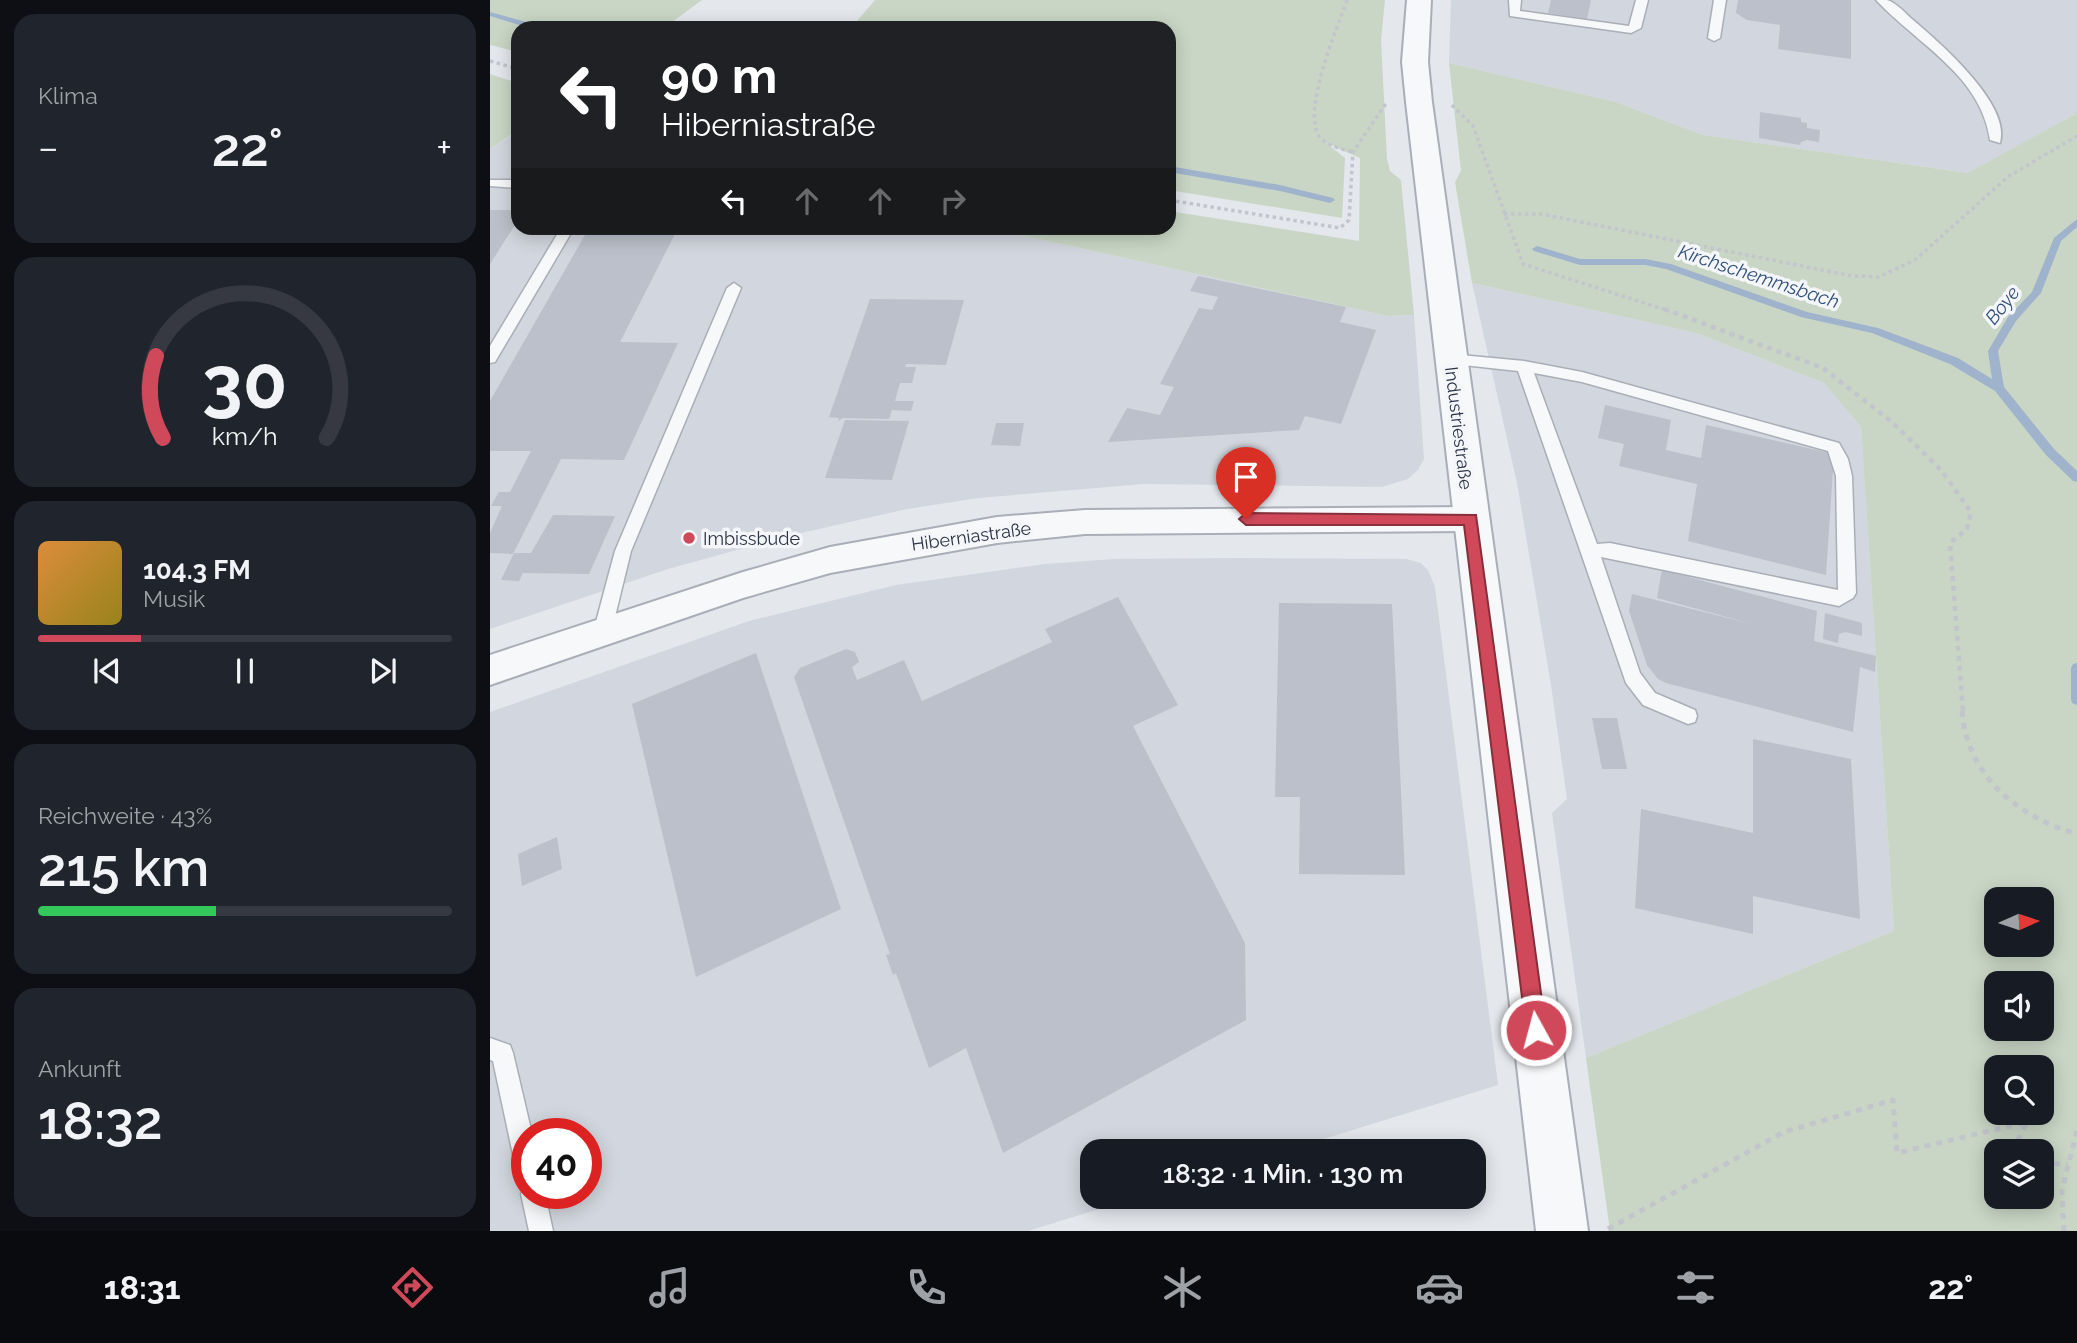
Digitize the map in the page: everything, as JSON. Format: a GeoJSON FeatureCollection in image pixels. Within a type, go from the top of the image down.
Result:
{"type":"FeatureCollection","features":[{"type":"Feature","properties":{"kind":"street","name":"Industriestraße"},"geometry":{"type":"LineString","coordinates":[[1419,0],[1415,62],[1419,103],[1562,1231]]}},
{"type":"Feature","properties":{"kind":"street","name":"Hiberniastraße"},"geometry":{"type":"LineString","coordinates":[[490,670],[743,585],[830,560],[997,530],[1112,522],[1471,519]]}},
{"type":"Feature","properties":{"kind":"lane"},"geometry":{"type":"LineString","coordinates":[[1515,0],[1514,14],[1631,30],[1635,28],[1642,0]]}},
{"type":"Feature","properties":{"kind":"lane"},"geometry":{"type":"LineString","coordinates":[[1714,38],[1720,0]]}},
{"type":"Feature","properties":{"kind":"lane"},"geometry":{"type":"LineString","coordinates":[[1882,0],[1953,63],[1989,111],[1997,130],[1996,139]]}},
{"type":"Feature","properties":{"kind":"lane"},"geometry":{"type":"LineString","coordinates":[[494,183],[511,184]]}},
{"type":"Feature","properties":{"kind":"lane"},"geometry":{"type":"LineString","coordinates":[[490,358],[563,235]]}},
{"type":"Feature","properties":{"kind":"lane"},"geometry":{"type":"LineString","coordinates":[[602,633],[623,551],[734,288]]}},
{"type":"Feature","properties":{"kind":"lane"},"geometry":{"type":"LineString","coordinates":[[1450,359],[1524,366],[1582,377],[1783,431],[1833,447],[1840,459],[1844,476],[1847,593],[1839,599],[1610,550],[1591,551]]}},
{"type":"Feature","properties":{"kind":"lane"},"geometry":{"type":"LineString","coordinates":[[1524,366],[1591,551],[1632,677],[1649,699],[1688,716]]}},
{"type":"Feature","properties":{"kind":"lane"},"geometry":{"type":"LineString","coordinates":[[490,1049],[502,1053],[517,1118]]}},
{"type":"Feature","properties":{"kind":"lane"},"geometry":{"type":"LineString","coordinates":[[536,1209],[541,1231]]}},
{"type":"Feature","properties":{"kind":"path"},"geometry":{"type":"LineString","coordinates":[[1347,0],[1320,88],[1315,121],[1319,136],[1332,145],[1353,152]]}},
{"type":"Feature","properties":{"kind":"path"},"geometry":{"type":"LineString","coordinates":[[490,61],[511,67]]}},
{"type":"Feature","properties":{"kind":"path"},"geometry":{"type":"LineString","coordinates":[[1176,201],[1340,228],[1349,220],[1353,152],[1385,102],[1419,103]]}},
{"type":"Feature","properties":{"kind":"path"},"geometry":{"type":"LineString","coordinates":[[1455,106],[1473,126],[1504,214],[1541,214],[1852,276],[1879,277],[1915,260],[2009,176],[2077,136]]}},
{"type":"Feature","properties":{"kind":"path"},"geometry":{"type":"LineString","coordinates":[[1604,1231],[1784,1132],[1893,1100],[1897,1153],[2027,1122],[2018,1139]]}},
{"type":"Feature","properties":{"kind":"path"},"geometry":{"type":"LineString","coordinates":[[2064,1231],[2062,1191],[2077,1130]]}},
{"type":"Feature","properties":{"kind":"path"},"geometry":{"type":"LineString","coordinates":[[2054,1163],[2068,1165]]}},
{"type":"Feature","properties":{"kind":"shaded area"},"geometry":{"type":"Polygon","coordinates":[[[1451,0],[2077,0],[2077,113],[1969,173],[1703,135],[1616,102],[1449,63],[1451,0]]]}},
{"type":"Feature","properties":{"kind":"shaded area"},"geometry":{"type":"Polygon","coordinates":[[[511,136],[511,235],[1021,235],[1388,316],[1414,315],[1424,459],[1418,470],[1408,479],[1382,487],[1144,484],[979,498],[907,509],[788,536],[668,569],[490,629],[490,149],[511,136]]]}},
{"type":"Feature","properties":{"kind":"shaded area"},"geometry":{"type":"Polygon","coordinates":[[[1472,283],[1696,333],[1824,383],[1861,427],[1894,931],[1586,1058],[1552,813],[1567,799],[1551,685],[1517,483],[1472,283]]]}},
{"type":"Feature","properties":{"kind":"shaded area"},"geometry":{"type":"Polygon","coordinates":[[[1114,559],[1406,559],[1421,563],[1428,570],[1435,587],[1498,1085],[1324,1139],[1080,1139],[1080,1209],[1099,1209],[1028,1231],[490,1231],[490,712],[749,621],[896,585],[1045,564],[1114,559]]]}},
{"type":"Feature","properties":{"kind":"green space"},"geometry":{"type":"Polygon","coordinates":[[[490,0],[702,0],[674,21],[511,21],[511,50],[490,45],[490,0]]]}},
{"type":"Feature","properties":{"kind":"green space"},"geometry":{"type":"Polygon","coordinates":[[[875,0],[1385,0],[1381,40],[1387,159],[1390,171],[1401,180],[1414,315],[1388,316],[1021,235],[1176,235],[1176,212],[1359,241],[1360,158],[1326,143],[1345,158],[1342,218],[1176,191],[1176,21],[857,21],[875,0]]]}},
{"type":"Feature","properties":{"kind":"green space"},"geometry":{"type":"Polygon","coordinates":[[[1449,63],[1616,102],[1703,135],[1968,173],[2077,113],[2077,1231],[1610,1231],[1586,1058],[1894,931],[1861,427],[1824,383],[1696,333],[1472,283],[1455,182],[1461,171],[1449,63]]]}},
{"type":"Feature","properties":{"kind":"green space"},"geometry":{"type":"Polygon","coordinates":[[[490,74],[511,81],[511,135],[490,149],[490,74]]]}},
{"type":"Feature","properties":{"kind":"building"},"geometry":{"type":"Polygon","coordinates":[[[1551,0],[1591,0],[1587,19],[1548,13],[1551,0]]]}},
{"type":"Feature","properties":{"kind":"building"},"geometry":{"type":"Polygon","coordinates":[[[1738,0],[1851,0],[1851,59],[1778,49],[1780,25],[1747,20],[1736,13],[1738,0]]]}},
{"type":"Feature","properties":{"kind":"building"},"geometry":{"type":"Polygon","coordinates":[[[1760,112],[1801,118],[1801,122],[1807,123],[1807,128],[1820,130],[1819,142],[1807,140],[1800,145],[1759,138],[1760,112]]]}},
{"type":"Feature","properties":{"kind":"building"},"geometry":{"type":"Polygon","coordinates":[[[490,210],[511,210],[511,231],[490,264],[490,210]]]}},
{"type":"Feature","properties":{"kind":"building"},"geometry":{"type":"Polygon","coordinates":[[[585,235],[674,235],[620,342],[678,343],[624,460],[561,459],[513,554],[490,553],[490,533],[502,506],[491,506],[499,492],[510,492],[531,451],[490,451],[490,401],[585,235]]]}},
{"type":"Feature","properties":{"kind":"building"},"geometry":{"type":"Polygon","coordinates":[[[1198,276],[1346,307],[1340,322],[1376,330],[1341,424],[1305,416],[1299,430],[1108,442],[1127,408],[1160,415],[1174,387],[1160,384],[1199,308],[1212,310],[1218,297],[1190,291],[1198,276]]]}},
{"type":"Feature","properties":{"kind":"building"},"geometry":{"type":"Polygon","coordinates":[[[870,299],[964,300],[946,365],[906,364],[905,367],[916,367],[912,383],[900,383],[895,401],[914,401],[911,411],[892,410],[889,419],[843,418],[838,421],[839,418],[829,417],[870,299]]]}},
{"type":"Feature","properties":{"kind":"building"},"geometry":{"type":"Polygon","coordinates":[[[1605,405],[1671,420],[1666,450],[1701,458],[1706,425],[1834,454],[1826,575],[1688,541],[1697,484],[1619,466],[1624,444],[1598,438],[1605,405]]]}},
{"type":"Feature","properties":{"kind":"building"},"geometry":{"type":"Polygon","coordinates":[[[845,420],[909,421],[892,480],[825,478],[845,420]]]}},
{"type":"Feature","properties":{"kind":"building"},"geometry":{"type":"Polygon","coordinates":[[[996,423],[1024,423],[1020,446],[991,445],[996,423]]]}},
{"type":"Feature","properties":{"kind":"building"},"geometry":{"type":"Polygon","coordinates":[[[553,515],[615,516],[589,574],[523,573],[519,581],[501,580],[514,553],[531,553],[553,515]]]}},
{"type":"Feature","properties":{"kind":"building"},"geometry":{"type":"Polygon","coordinates":[[[1662,570],[1817,611],[1814,641],[1876,656],[1875,672],[1860,667],[1853,732],[1658,679],[1647,665],[1629,611],[1632,594],[1756,625],[1657,598],[1662,570]]]}},
{"type":"Feature","properties":{"kind":"building"},"geometry":{"type":"Polygon","coordinates":[[[1118,597],[1178,705],[1133,726],[1245,943],[1246,1020],[1003,1153],[966,1048],[929,1068],[896,973],[893,975],[886,955],[890,954],[794,677],[800,668],[846,649],[855,652],[859,662],[852,667],[857,680],[904,660],[922,701],[1052,642],[1045,629],[1118,597]]]}},
{"type":"Feature","properties":{"kind":"building"},"geometry":{"type":"Polygon","coordinates":[[[1279,603],[1392,604],[1405,875],[1299,874],[1300,797],[1275,797],[1279,603]]]}},
{"type":"Feature","properties":{"kind":"building"},"geometry":{"type":"Polygon","coordinates":[[[1825,613],[1862,623],[1862,636],[1845,632],[1839,634],[1838,643],[1823,639],[1825,613]]]}},
{"type":"Feature","properties":{"kind":"building"},"geometry":{"type":"Polygon","coordinates":[[[756,653],[841,909],[696,977],[632,704],[756,653]]]}},
{"type":"Feature","properties":{"kind":"building"},"geometry":{"type":"Polygon","coordinates":[[[1592,718],[1617,718],[1627,769],[1602,769],[1592,718]]]}},
{"type":"Feature","properties":{"kind":"building"},"geometry":{"type":"Polygon","coordinates":[[[1753,739],[1851,759],[1860,919],[1753,896],[1753,934],[1635,908],[1641,809],[1753,833],[1753,739]]]}},
{"type":"Feature","properties":{"kind":"building"},"geometry":{"type":"Polygon","coordinates":[[[557,837],[562,869],[522,886],[518,854],[557,837]]]}},
{"type":"Feature","properties":{"kind":"waterway","name":"Kirchschemmsbach"},"geometry":{"type":"LineString","coordinates":[[490,14],[514,21]]}},
{"type":"Feature","properties":{"kind":"waterway","name":"Kirchschemmsbach"},"geometry":{"type":"LineString","coordinates":[[1176,170],[1280,188],[1330,200]]}},
{"type":"Feature","properties":{"kind":"waterway","name":"Boye"},"geometry":{"type":"LineString","coordinates":[[1999,388],[1993,351],[2012,319],[2036,293],[2057,240],[2077,222]]}},
{"type":"Feature","properties":{"kind":"waterway","name":"Kirchschemmsbach"},"geometry":{"type":"LineString","coordinates":[[1537,249],[1580,262],[1645,262],[1668,266],[1805,315],[1874,330],[1954,361],[1999,388]]}},
{"type":"Feature","properties":{"kind":"waterway","name":"Boye"},"geometry":{"type":"LineString","coordinates":[[1999,388],[2050,452],[2077,478]]}},
{"type":"Feature","properties":{"kind":"waterway","name":"Boye"},"geometry":{"type":"LineString","coordinates":[[2077,668],[2077,699]]}},
{"type":"Feature","properties":{"kind":"place","name":"Imbissbude"},"geometry":{"type":"Point","coordinates":[689,538]}},
{"type":"Feature","properties":{"kind":"route"},"geometry":{"type":"LineString","coordinates":[[1246,519],[1471,519],[1536,1030]]}}]}
